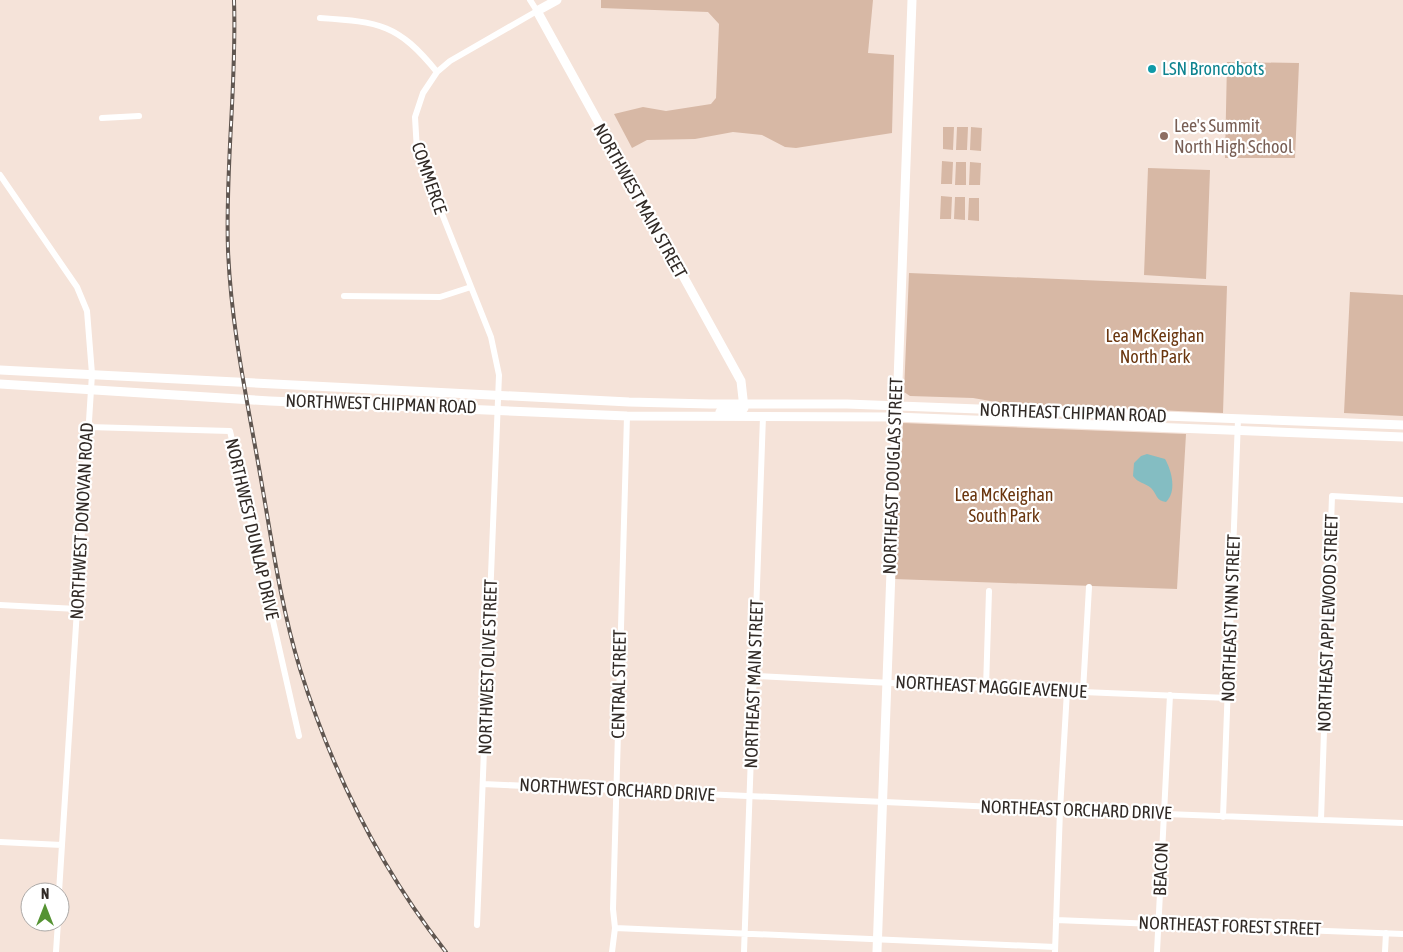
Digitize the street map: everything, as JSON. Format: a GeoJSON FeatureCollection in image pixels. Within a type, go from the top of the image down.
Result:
{"type":"FeatureCollection","features":[{"type":"Feature","properties":{"kind":"main road"},"geometry":{"type":"LineString","coordinates":[[537,12],[557,0]]}},
{"type":"Feature","properties":{"kind":"main road","name":"NORTHEAST DOUGLAS STREET"},"geometry":{"type":"LineString","coordinates":[[877,952],[885,682],[912,0]]}},
{"type":"Feature","properties":{"kind":"main road","name":"NORTHWEST MAIN STREET"},"geometry":{"type":"LineString","coordinates":[[537,12],[740,381],[744,403]]}},
{"type":"Feature","properties":{"kind":"main road","name":"NORTHWEST CHIPMAN ROAD"},"geometry":{"type":"LineString","coordinates":[[0,370],[499,396],[638,402],[744,403]]}},
{"type":"Feature","properties":{"kind":"main road","name":"NORTHWEST CHIPMAN ROAD"},"geometry":{"type":"LineString","coordinates":[[0,384],[270,401],[498,408],[627,416],[701,418],[763,416]]}},
{"type":"Feature","properties":{"kind":"main road"},"geometry":{"type":"LineString","coordinates":[[701,418],[712,412],[742,410],[744,403]]}},
{"type":"Feature","properties":{"kind":"main road","name":"NORTHEAST CHIPMAN ROAD"},"geometry":{"type":"LineString","coordinates":[[744,403],[897,405],[1238,420],[1403,425]]}},
{"type":"Feature","properties":{"kind":"main road","name":"NORTHEAST CHIPMAN ROAD"},"geometry":{"type":"LineString","coordinates":[[763,416],[896,418],[1403,437]]}},
{"type":"Feature","properties":{"kind":"street","name":"NORTHWEST MAIN STREET"},"geometry":{"type":"LineString","coordinates":[[530,0],[537,12]]}},
{"type":"Feature","properties":{"kind":"street","name":"COMMERCE"},"geometry":{"type":"LineString","coordinates":[[499,396],[499,375],[496,356],[417,151],[415,117],[423,93],[437,72],[450,61],[537,12]]}},
{"type":"Feature","properties":{"kind":"street"},"geometry":{"type":"LineString","coordinates":[[320,18],[360,21],[396,31],[410,42],[437,72]]}},
{"type":"Feature","properties":{"kind":"street"},"geometry":{"type":"LineString","coordinates":[[102,118],[139,116]]}},
{"type":"Feature","properties":{"kind":"street","name":"NORTHWEST DONOVAN ROAD"},"geometry":{"type":"LineString","coordinates":[[0,175],[77,287],[87,311],[90,329],[92,374],[60,882]]}},
{"type":"Feature","properties":{"kind":"street"},"geometry":{"type":"LineString","coordinates":[[344,296],[440,297],[470,287]]}},
{"type":"Feature","properties":{"kind":"street","name":"NORTHWEST OLIVE STREET"},"geometry":{"type":"LineString","coordinates":[[478,925],[499,396]]}},
{"type":"Feature","properties":{"kind":"street","name":"CENTRAL STREET"},"geometry":{"type":"LineString","coordinates":[[612,952],[615,928],[613,910],[617,790],[618,658],[627,416]]}},
{"type":"Feature","properties":{"kind":"street","name":"NORTHEAST MAIN STREET"},"geometry":{"type":"LineString","coordinates":[[744,952],[763,416]]}},
{"type":"Feature","properties":{"kind":"street","name":"NORTHEAST LYNN STREET"},"geometry":{"type":"LineString","coordinates":[[1223,817],[1238,420]]}},
{"type":"Feature","properties":{"kind":"street","name":"NORTHWEST DUNLAP DRIVE"},"geometry":{"type":"LineString","coordinates":[[88,427],[230,431],[300,736]]}},
{"type":"Feature","properties":{"kind":"street","name":"NORTHEAST APPLEWOOD STREET"},"geometry":{"type":"LineString","coordinates":[[1321,820],[1332,496],[1403,500]]}},
{"type":"Feature","properties":{"kind":"street"},"geometry":{"type":"LineString","coordinates":[[1083,691],[1089,587]]}},
{"type":"Feature","properties":{"kind":"street"},"geometry":{"type":"LineString","coordinates":[[986,688],[989,591]]}},
{"type":"Feature","properties":{"kind":"street"},"geometry":{"type":"LineString","coordinates":[[0,605],[77,608]]}},
{"type":"Feature","properties":{"kind":"street","name":"NORTHEAST MAGGIE AVENUE"},"geometry":{"type":"LineString","coordinates":[[755,676],[1228,698]]}},
{"type":"Feature","properties":{"kind":"street"},"geometry":{"type":"LineString","coordinates":[[615,928],[877,939],[1055,949],[1067,691]]}},
{"type":"Feature","properties":{"kind":"street","name":"BEACON"},"geometry":{"type":"LineString","coordinates":[[1157,952],[1170,695]]}},
{"type":"Feature","properties":{"kind":"street","name":"NORTHWEST ORCHARD DRIVE"},"geometry":{"type":"LineString","coordinates":[[483,784],[750,796]]}},
{"type":"Feature","properties":{"kind":"street","name":"NORTHEAST ORCHARD DRIVE"},"geometry":{"type":"LineString","coordinates":[[750,796],[1403,823]]}},
{"type":"Feature","properties":{"kind":"street"},"geometry":{"type":"LineString","coordinates":[[0,842],[62,845]]}},
{"type":"Feature","properties":{"kind":"street","name":"NORTHEAST FOREST STREET"},"geometry":{"type":"LineString","coordinates":[[1056,920],[1158,922],[1403,934]]}},
{"type":"Feature","properties":{"kind":"street"},"geometry":{"type":"LineString","coordinates":[[56,952],[57,932]]}},
{"type":"Feature","properties":{"kind":"street"},"geometry":{"type":"LineString","coordinates":[[1385,952],[1386,933]]}},
{"type":"Feature","properties":{"kind":"green space"},"geometry":{"type":"Polygon","coordinates":[[[601,0],[873,0],[868,53],[894,55],[892,133],[796,148],[785,147],[762,135],[733,132],[695,139],[647,140],[632,148],[614,114],[643,107],[666,111],[711,104],[716,98],[719,24],[708,12],[601,8],[601,0]]]}},
{"type":"Feature","properties":{"kind":"green space"},"geometry":{"type":"Polygon","coordinates":[[[1227,62],[1299,63],[1295,158],[1225,158],[1227,62]]]}},
{"type":"Feature","properties":{"kind":"green space"},"geometry":{"type":"Polygon","coordinates":[[[943,127],[954,127],[953,150],[943,149],[943,127]]]}},
{"type":"Feature","properties":{"kind":"green space"},"geometry":{"type":"Polygon","coordinates":[[[957,127],[968,127],[967,150],[956,150],[957,127]]]}},
{"type":"Feature","properties":{"kind":"green space"},"geometry":{"type":"Polygon","coordinates":[[[971,127],[982,128],[981,151],[970,150],[971,127]]]}},
{"type":"Feature","properties":{"kind":"green space"},"geometry":{"type":"Polygon","coordinates":[[[942,161],[953,162],[952,184],[941,184],[942,161]]]}},
{"type":"Feature","properties":{"kind":"green space"},"geometry":{"type":"Polygon","coordinates":[[[956,162],[966,162],[966,185],[955,185],[956,162]]]}},
{"type":"Feature","properties":{"kind":"green space"},"geometry":{"type":"Polygon","coordinates":[[[970,162],[981,163],[980,185],[969,185],[970,162]]]}},
{"type":"Feature","properties":{"kind":"green space"},"geometry":{"type":"Polygon","coordinates":[[[1148,168],[1210,170],[1206,279],[1144,275],[1148,168]]]}},
{"type":"Feature","properties":{"kind":"green space"},"geometry":{"type":"Polygon","coordinates":[[[941,196],[952,197],[951,219],[940,219],[941,196]]]}},
{"type":"Feature","properties":{"kind":"green space"},"geometry":{"type":"Polygon","coordinates":[[[955,197],[965,197],[965,220],[954,219],[955,197]]]}},
{"type":"Feature","properties":{"kind":"green space"},"geometry":{"type":"Polygon","coordinates":[[[969,198],[979,198],[979,221],[968,220],[969,198]]]}},
{"type":"Feature","properties":{"kind":"green space","name":"Lea McKeighan North Park"},"geometry":{"type":"Polygon","coordinates":[[[909,273],[1227,286],[1223,413],[1002,403],[973,398],[910,396],[904,392],[909,273]]]}},
{"type":"Feature","properties":{"kind":"green space"},"geometry":{"type":"Polygon","coordinates":[[[1350,292],[1403,295],[1403,416],[1344,413],[1350,292]]]}},
{"type":"Feature","properties":{"kind":"green space","name":"Lea McKeighan South Park"},"geometry":{"type":"Polygon","coordinates":[[[903,423],[1186,434],[1177,589],[894,579],[903,423]]]}},
{"type":"Feature","properties":{"kind":"water"},"geometry":{"type":"Polygon","coordinates":[[[1147,454],[1165,459],[1168,464],[1172,487],[1166,502],[1160,500],[1151,488],[1133,476],[1134,463],[1141,456],[1147,454]]]}},
{"type":"Feature","properties":{"kind":"railway"},"geometry":{"type":"LineString","coordinates":[[234,0],[234,62],[228,219],[232,305],[244,386],[276,569],[287,620],[300,669],[313,707],[327,744],[360,817],[400,887],[446,952]]}},
{"type":"Feature","properties":{"kind":"place","name":"LSN Broncobots"},"geometry":{"type":"Point","coordinates":[1152,69]}},
{"type":"Feature","properties":{"kind":"place","name":"Lee's Summit North High School"},"geometry":{"type":"Point","coordinates":[1164,136]}}]}
